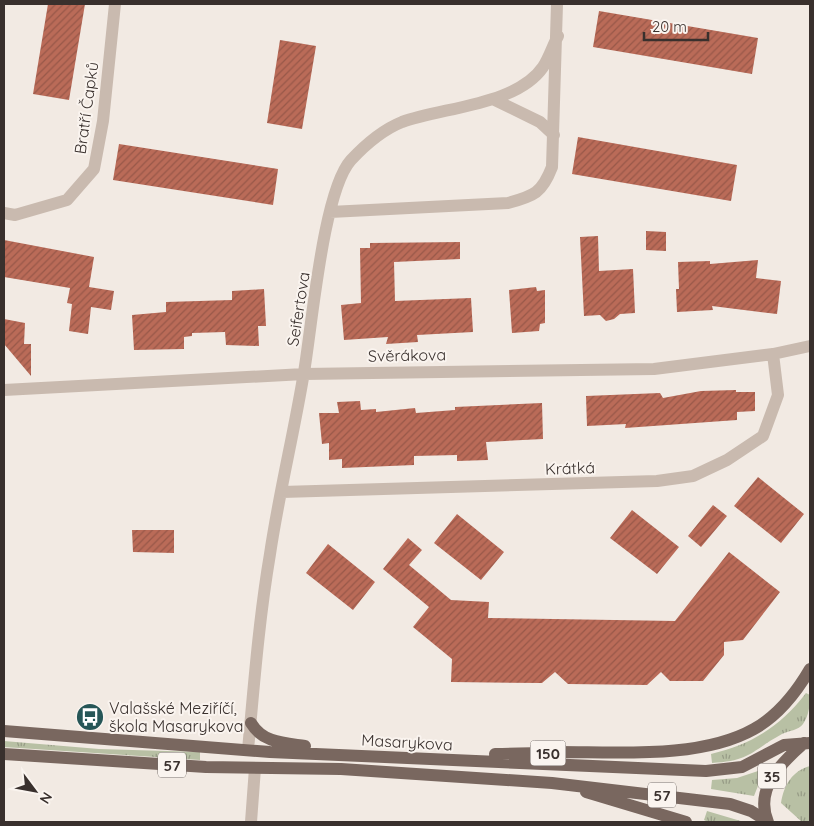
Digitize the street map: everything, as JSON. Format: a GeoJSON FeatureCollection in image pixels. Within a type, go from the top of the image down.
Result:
{"type":"FeatureCollection","features":[{"type":"Feature","properties":{"kind":"main road","name":"150"},"geometry":{"type":"LineString","coordinates":[[392,758],[559,752],[624,753],[717,744],[753,730],[774,716],[793,696],[810,669]]}},
{"type":"Feature","properties":{"kind":"main road"},"geometry":{"type":"LineString","coordinates":[[4,723],[207,747]]}},
{"type":"Feature","properties":{"kind":"main road","name":"57"},"geometry":{"type":"LineString","coordinates":[[251,723],[259,735],[279,742],[392,758]]}},
{"type":"Feature","properties":{"kind":"main road","name":"Masarykova"},"geometry":{"type":"LineString","coordinates":[[4,731],[248,750],[392,758],[720,770],[750,764],[784,745],[807,743]]}},
{"type":"Feature","properties":{"kind":"main road","name":"35"},"geometry":{"type":"LineString","coordinates":[[768,822],[765,804],[768,784],[780,764],[807,743]]}},
{"type":"Feature","properties":{"kind":"main road","name":"Masarykova"},"geometry":{"type":"LineString","coordinates":[[4,754],[99,762],[341,769],[552,783],[730,804],[750,811],[768,822]]}},
{"type":"Feature","properties":{"kind":"main road","name":"57"},"geometry":{"type":"LineString","coordinates":[[552,783],[686,822]]}},
{"type":"Feature","properties":{"kind":"street","name":"Bratří Čapků"},"geometry":{"type":"LineString","coordinates":[[4,212],[16,215],[67,200],[94,169],[103,121],[115,4]]}},
{"type":"Feature","properties":{"kind":"street","name":"Seifertova"},"geometry":{"type":"LineString","coordinates":[[248,750],[265,588],[304,374],[330,212],[344,170],[376,136],[401,123],[448,109],[493,100],[516,91],[543,68],[558,36],[557,4]]}},
{"type":"Feature","properties":{"kind":"street"},"geometry":{"type":"LineString","coordinates":[[330,212],[508,203],[533,196],[546,183],[552,167],[558,36]]}},
{"type":"Feature","properties":{"kind":"street"},"geometry":{"type":"LineString","coordinates":[[493,100],[540,122],[554,134]]}},
{"type":"Feature","properties":{"kind":"street","name":"Svěrákova"},"geometry":{"type":"LineString","coordinates":[[4,390],[304,374],[654,369],[773,354],[810,346]]}},
{"type":"Feature","properties":{"kind":"street","name":"Krátká"},"geometry":{"type":"LineString","coordinates":[[282,492],[657,481],[693,476],[727,460],[763,436],[778,395],[773,354]]}},
{"type":"Feature","properties":{"kind":"street"},"geometry":{"type":"LineString","coordinates":[[251,822],[255,768]]}},
{"type":"Feature","properties":{"kind":"green space"},"geometry":{"type":"Polygon","coordinates":[[[806,693],[810,695],[809,706],[807,717],[801,726],[782,734],[743,757],[712,763],[711,754],[739,745],[764,732],[786,715],[806,693]]]}},
{"type":"Feature","properties":{"kind":"green space"},"geometry":{"type":"Polygon","coordinates":[[[4,741],[99,749],[200,752],[200,760],[4,747],[4,741]]]}},
{"type":"Feature","properties":{"kind":"green space"},"geometry":{"type":"Polygon","coordinates":[[[810,766],[810,822],[802,822],[781,803],[784,790],[790,780],[798,771],[810,766]]]}},
{"type":"Feature","properties":{"kind":"green space"},"geometry":{"type":"Polygon","coordinates":[[[761,770],[763,773],[754,796],[711,789],[712,780],[737,778],[761,770]]]}},
{"type":"Feature","properties":{"kind":"green space"},"geometry":{"type":"Polygon","coordinates":[[[707,811],[744,822],[708,822],[704,820],[707,811]]]}},
{"type":"Feature","properties":{"kind":"building"},"geometry":{"type":"Polygon","coordinates":[[[48,4],[85,4],[69,100],[33,94],[48,4]]]}},
{"type":"Feature","properties":{"kind":"building"},"geometry":{"type":"Polygon","coordinates":[[[599,11],[758,38],[752,74],[593,47],[599,11]]]}},
{"type":"Feature","properties":{"kind":"building"},"geometry":{"type":"Polygon","coordinates":[[[280,40],[316,46],[302,129],[267,123],[280,40]]]}},
{"type":"Feature","properties":{"kind":"building"},"geometry":{"type":"Polygon","coordinates":[[[578,137],[737,165],[731,201],[572,174],[578,137]]]}},
{"type":"Feature","properties":{"kind":"building"},"geometry":{"type":"Polygon","coordinates":[[[119,144],[278,169],[273,205],[113,180],[119,144]]]}},
{"type":"Feature","properties":{"kind":"building"},"geometry":{"type":"Polygon","coordinates":[[[646,231],[666,232],[666,251],[646,250],[646,231]]]}},
{"type":"Feature","properties":{"kind":"building"},"geometry":{"type":"Polygon","coordinates":[[[598,236],[599,271],[633,269],[635,313],[620,314],[614,319],[606,321],[600,315],[584,316],[580,237],[598,236]]]}},
{"type":"Feature","properties":{"kind":"building"},"geometry":{"type":"Polygon","coordinates":[[[4,240],[94,257],[89,287],[114,291],[111,310],[91,307],[88,334],[69,331],[72,304],[67,303],[70,288],[4,277],[4,240]]]}},
{"type":"Feature","properties":{"kind":"building"},"geometry":{"type":"Polygon","coordinates":[[[460,242],[460,259],[394,262],[395,301],[471,298],[473,332],[417,335],[418,342],[386,344],[388,337],[344,340],[341,305],[361,303],[360,248],[370,248],[370,243],[460,242]]]}},
{"type":"Feature","properties":{"kind":"building"},"geometry":{"type":"Polygon","coordinates":[[[758,260],[756,278],[781,281],[777,314],[712,306],[713,310],[677,312],[676,289],[679,289],[678,262],[710,261],[710,264],[758,260]]]}},
{"type":"Feature","properties":{"kind":"building"},"geometry":{"type":"Polygon","coordinates":[[[536,287],[537,291],[545,290],[545,323],[540,324],[539,331],[512,333],[509,290],[536,287]]]}},
{"type":"Feature","properties":{"kind":"building"},"geometry":{"type":"Polygon","coordinates":[[[264,289],[266,326],[258,326],[259,346],[226,345],[225,332],[192,333],[192,336],[184,337],[184,349],[134,350],[132,315],[166,312],[166,302],[232,300],[232,291],[264,289]]]}},
{"type":"Feature","properties":{"kind":"building"},"geometry":{"type":"Polygon","coordinates":[[[4,319],[25,323],[24,344],[31,344],[31,376],[4,344],[4,319]]]}},
{"type":"Feature","properties":{"kind":"building"},"geometry":{"type":"Polygon","coordinates":[[[736,390],[736,392],[755,392],[755,411],[737,412],[737,420],[625,428],[626,424],[587,426],[586,396],[660,393],[663,398],[701,391],[736,390]]]}},
{"type":"Feature","properties":{"kind":"building"},"geometry":{"type":"Polygon","coordinates":[[[360,401],[361,410],[376,409],[376,412],[415,408],[416,413],[455,410],[455,407],[542,403],[543,439],[486,442],[488,460],[457,461],[457,455],[414,456],[414,465],[342,468],[342,459],[329,460],[329,443],[322,444],[319,413],[339,413],[337,402],[360,401]]]}},
{"type":"Feature","properties":{"kind":"building"},"geometry":{"type":"Polygon","coordinates":[[[758,477],[804,514],[781,543],[734,506],[758,477]]]}},
{"type":"Feature","properties":{"kind":"building"},"geometry":{"type":"Polygon","coordinates":[[[713,505],[727,516],[701,547],[688,536],[713,505]]]}},
{"type":"Feature","properties":{"kind":"building"},"geometry":{"type":"Polygon","coordinates":[[[632,510],[679,547],[657,574],[610,538],[632,510]]]}},
{"type":"Feature","properties":{"kind":"building"},"geometry":{"type":"Polygon","coordinates":[[[457,514],[504,552],[481,580],[434,543],[457,514]]]}},
{"type":"Feature","properties":{"kind":"building"},"geometry":{"type":"Polygon","coordinates":[[[132,530],[174,530],[174,553],[133,552],[132,530]]]}},
{"type":"Feature","properties":{"kind":"building"},"geometry":{"type":"Polygon","coordinates":[[[408,538],[422,550],[409,565],[451,600],[489,602],[488,618],[675,621],[729,552],[780,592],[743,640],[724,642],[724,655],[703,681],[670,681],[661,672],[647,685],[568,684],[555,672],[542,683],[451,682],[452,659],[413,627],[429,607],[383,569],[408,538]]]}},
{"type":"Feature","properties":{"kind":"building"},"geometry":{"type":"Polygon","coordinates":[[[328,544],[375,582],[353,610],[306,573],[328,544]]]}},
{"type":"Feature","properties":{"kind":"place","name":"Valašské Meziříčí, škola Masarykova"},"geometry":{"type":"Point","coordinates":[90,717]}}]}
